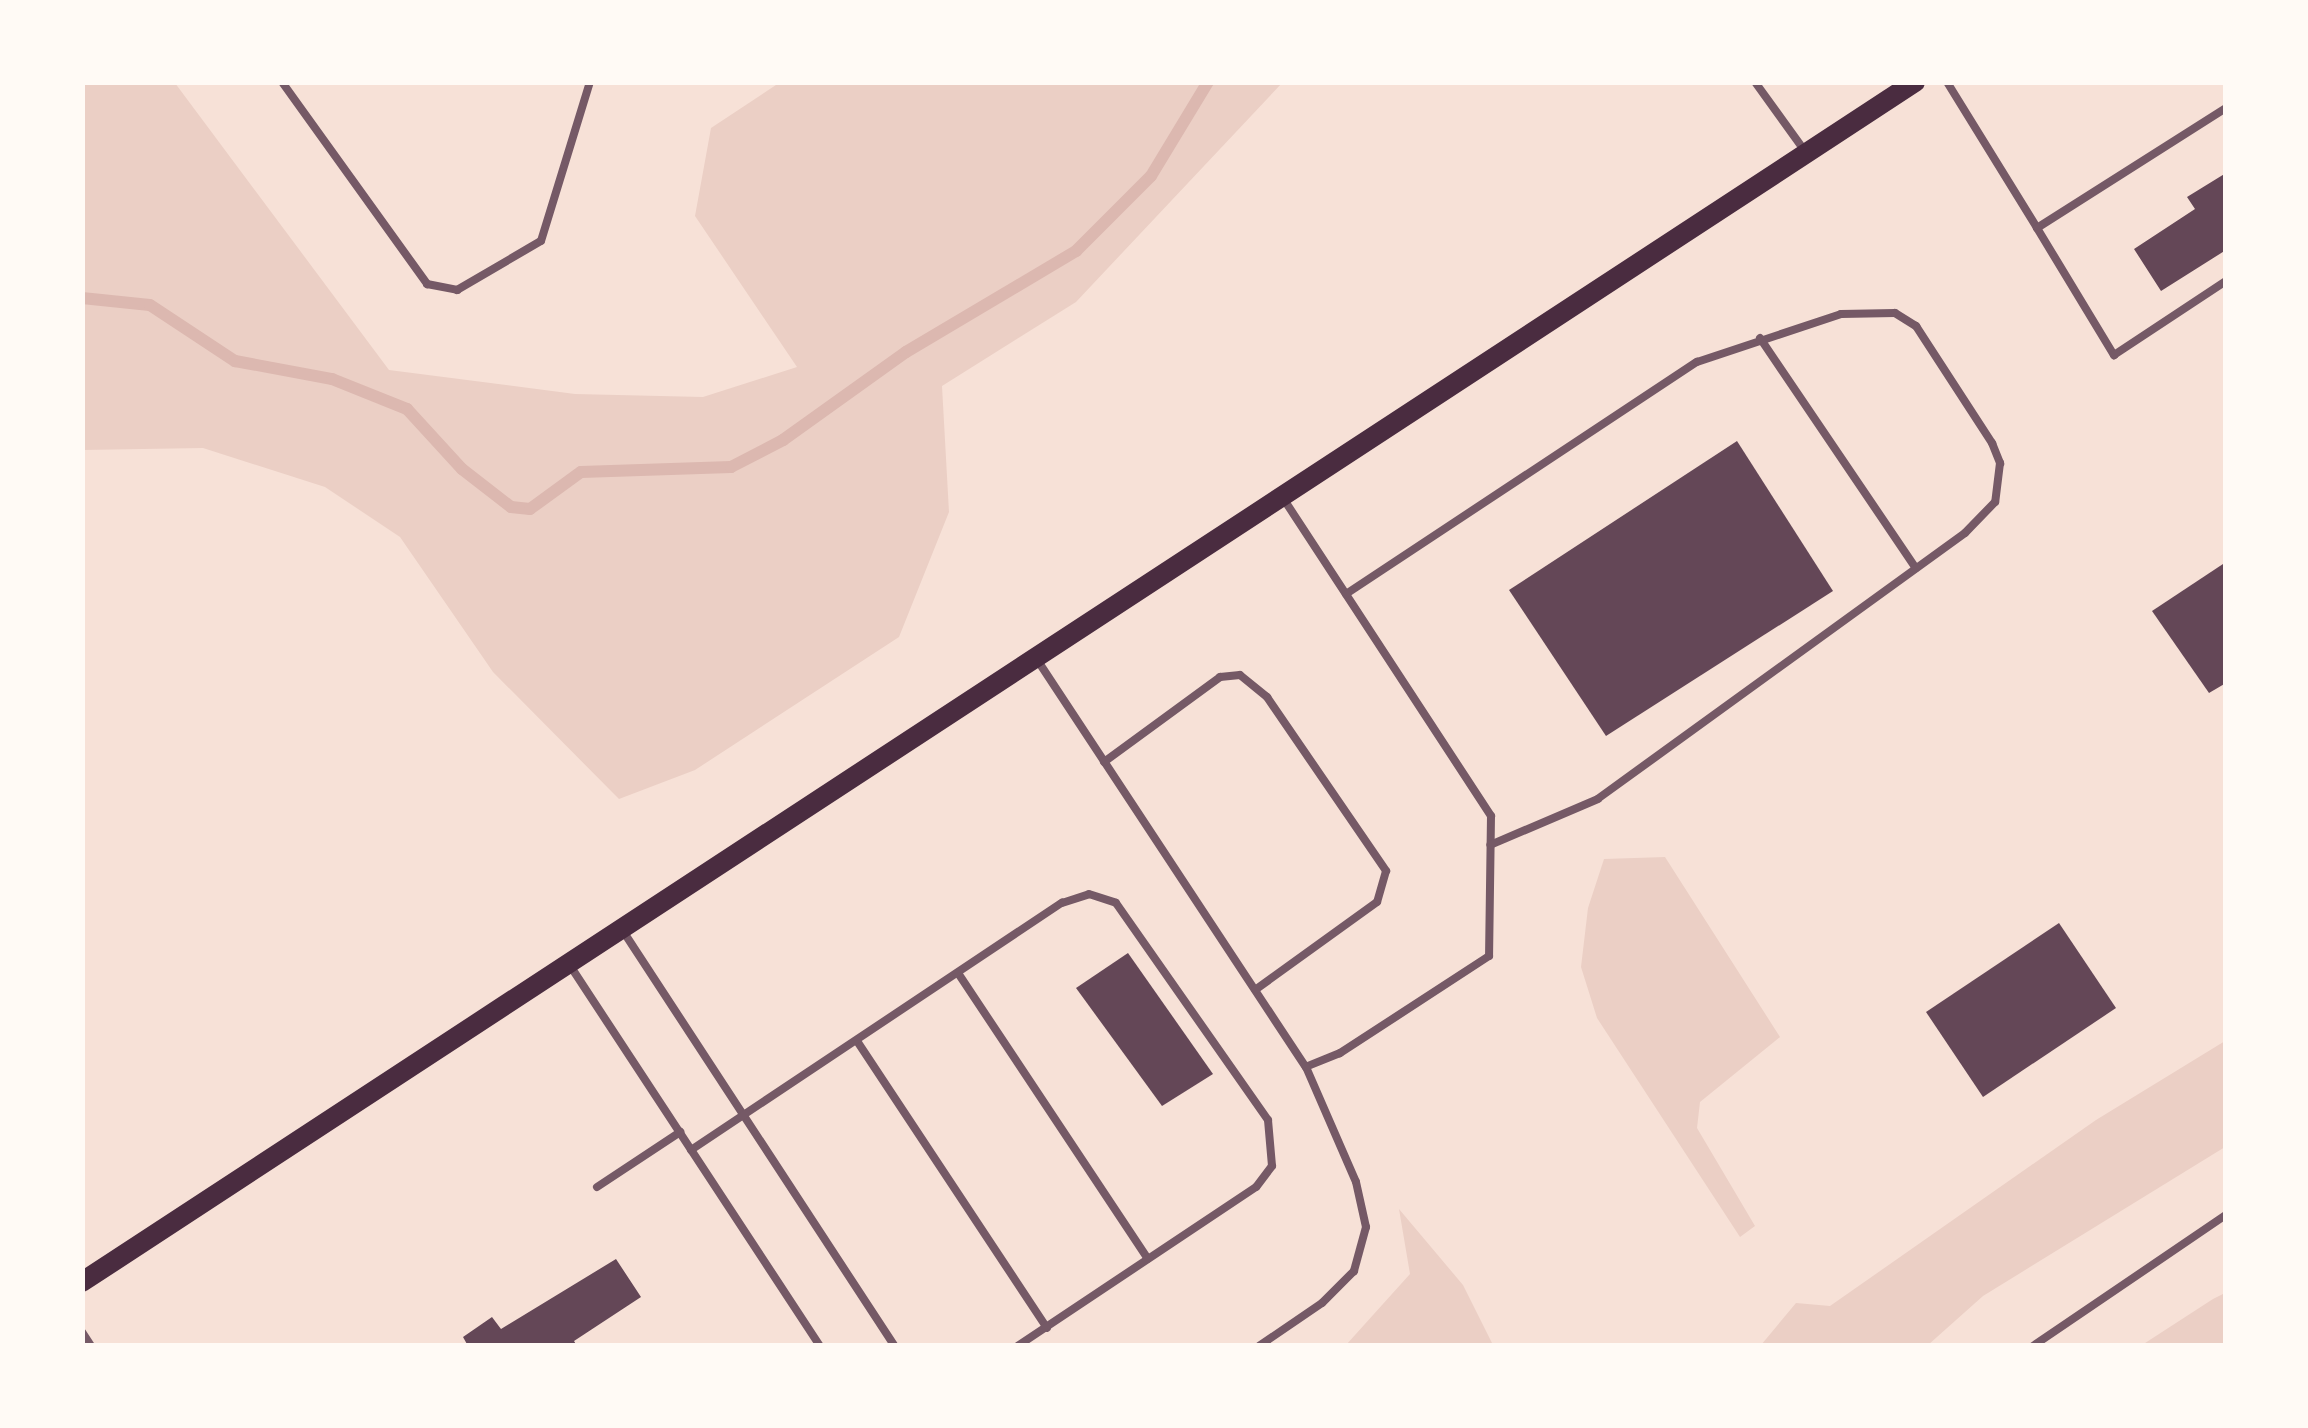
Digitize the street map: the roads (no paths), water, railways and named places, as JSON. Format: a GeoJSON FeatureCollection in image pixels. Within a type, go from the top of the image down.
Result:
{"type":"FeatureCollection","features":[{"type":"Feature","properties":{"kind":"main road"},"geometry":{"type":"LineString","coordinates":[[82,1282],[1915,82]]}},
{"type":"Feature","properties":{"kind":"lane"},"geometry":{"type":"LineString","coordinates":[[282,82],[427,284],[457,290],[541,241],[590,82]]}},
{"type":"Feature","properties":{"kind":"lane"},"geometry":{"type":"LineString","coordinates":[[1755,82],[1806,154]]}},
{"type":"Feature","properties":{"kind":"lane"},"geometry":{"type":"LineString","coordinates":[[1947,82],[2114,355],[2226,282]]}},
{"type":"Feature","properties":{"kind":"lane"},"geometry":{"type":"LineString","coordinates":[[2038,228],[2226,108]]}},
{"type":"Feature","properties":{"kind":"lane"},"geometry":{"type":"LineString","coordinates":[[1346,594],[1698,362],[1760,338],[1869,311],[1895,314],[1916,326],[2000,463],[1996,502],[1916,568],[1598,799],[1490,845]]}},
{"type":"Feature","properties":{"kind":"lane"},"geometry":{"type":"LineString","coordinates":[[1760,338],[1916,568]]}},
{"type":"Feature","properties":{"kind":"lane"},"geometry":{"type":"LineString","coordinates":[[1282,496],[1491,816],[1489,956],[1340,1053],[1306,1067]]}},
{"type":"Feature","properties":{"kind":"lane"},"geometry":{"type":"LineString","coordinates":[[1036,658],[1306,1067],[1356,1182],[1366,1227],[1354,1271],[1322,1303],[1259,1346]]}},
{"type":"Feature","properties":{"kind":"lane"},"geometry":{"type":"LineString","coordinates":[[1104,762],[1220,678],[1240,675],[1267,698],[1386,871],[1377,902],[1254,990]]}},
{"type":"Feature","properties":{"kind":"lane"},"geometry":{"type":"LineString","coordinates":[[691,1150],[1062,902],[1089,894],[1104,897],[1125,913],[1268,1120],[1275,1151],[1266,1177],[1018,1346]]}},
{"type":"Feature","properties":{"kind":"lane"},"geometry":{"type":"LineString","coordinates":[[622,929],[895,1346]]}},
{"type":"Feature","properties":{"kind":"lane"},"geometry":{"type":"LineString","coordinates":[[568,964],[820,1346]]}},
{"type":"Feature","properties":{"kind":"lane"},"geometry":{"type":"LineString","coordinates":[[958,972],[1148,1259]]}},
{"type":"Feature","properties":{"kind":"lane"},"geometry":{"type":"LineString","coordinates":[[856,1040],[1047,1328]]}},
{"type":"Feature","properties":{"kind":"lane"},"geometry":{"type":"LineString","coordinates":[[597,1186],[680,1132]]}},
{"type":"Feature","properties":{"kind":"lane"},"geometry":{"type":"LineString","coordinates":[[2033,1346],[2226,1215]]}},
{"type":"Feature","properties":{"kind":"lane"},"geometry":{"type":"LineString","coordinates":[[82,1332],[91,1346]]}},
{"type":"Feature","properties":{"kind":"waterway"},"geometry":{"type":"LineString","coordinates":[[82,298],[150,305],[235,361],[332,379],[407,409],[462,469],[511,507],[530,509],[581,472],[731,467],[783,440],[906,352],[1076,251],[1151,176],[1208,82]]}}]}
